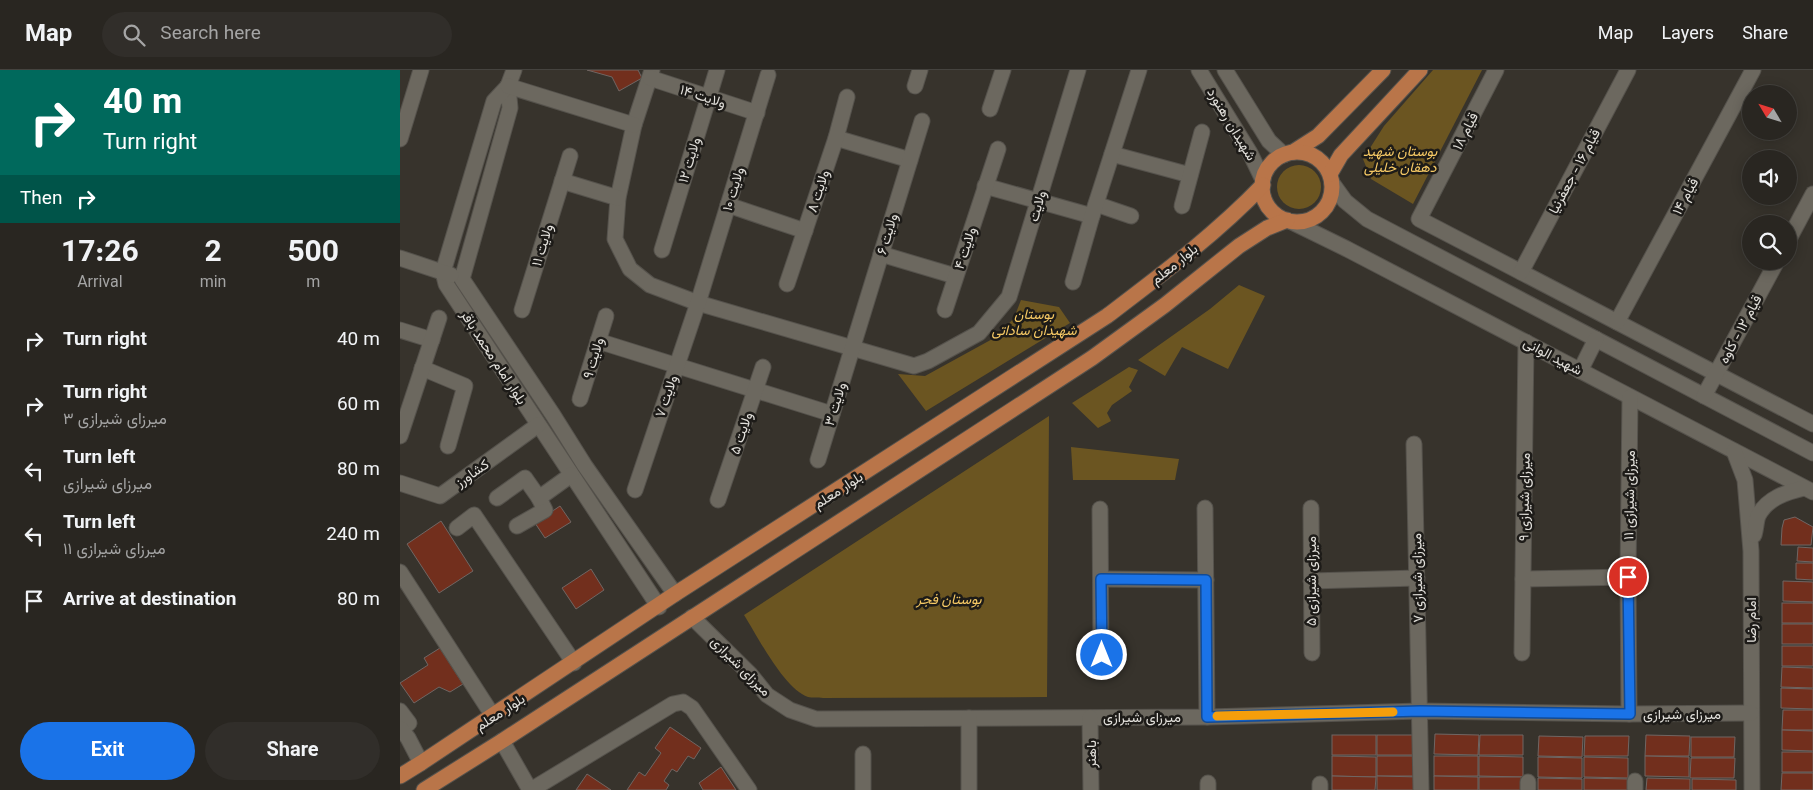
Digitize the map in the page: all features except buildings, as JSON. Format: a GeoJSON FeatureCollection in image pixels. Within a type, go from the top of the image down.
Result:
{"type":"FeatureCollection","features":[{"type":"Feature","properties":{"kind":"main road"},"geometry":{"type":"LineString","coordinates":[[1383,70],[1318,136],[1289,154],[1276,159],[1270,166],[1263,182],[1265,200],[1275,214],[1290,221],[1301,222],[1318,215],[1329,201],[1331,179],[1340,155],[1420,70]]}},
{"type":"Feature","properties":{"kind":"main road"},"geometry":{"type":"LineString","coordinates":[[1289,154],[1311,155],[1325,166],[1331,179]]}},
{"type":"Feature","properties":{"kind":"main road","name":"بلوار معلم"},"geometry":{"type":"LineString","coordinates":[[400,776],[659,607],[675,594],[1107,316],[1222,225],[1263,182]]}},
{"type":"Feature","properties":{"kind":"main road","name":"بلوار معلم"},"geometry":{"type":"LineString","coordinates":[[424,790],[502,742],[1092,358],[1165,305],[1239,246],[1266,228],[1290,221]]}},
{"type":"Feature","properties":{"kind":"main road"},"geometry":{"type":"LineString","coordinates":[[675,594],[692,617]]}},
{"type":"Feature","properties":{"kind":"main road"},"geometry":{"type":"LineString","coordinates":[[659,607],[673,629]]}},
{"type":"Feature","properties":{"kind":"street"},"geometry":{"type":"LineString","coordinates":[[400,139],[421,70]]}},
{"type":"Feature","properties":{"kind":"street"},"geometry":{"type":"LineString","coordinates":[[443,272],[494,101],[508,86],[514,70]]}},
{"type":"Feature","properties":{"kind":"street","name":"ولایت ۱۲"},"geometry":{"type":"LineString","coordinates":[[662,250],[717,70]]}},
{"type":"Feature","properties":{"kind":"street"},"geometry":{"type":"LineString","coordinates":[[915,86],[920,70]]}},
{"type":"Feature","properties":{"kind":"street"},"geometry":{"type":"LineString","coordinates":[[990,109],[1003,70]]}},
{"type":"Feature","properties":{"kind":"street","name":"ولایت"},"geometry":{"type":"LineString","coordinates":[[852,348],[914,366],[928,361],[979,333],[1009,297],[1078,70]]}},
{"type":"Feature","properties":{"kind":"street"},"geometry":{"type":"LineString","coordinates":[[1073,282],[1139,70]]}},
{"type":"Feature","properties":{"kind":"street","name":"شهیدان رهنورد"},"geometry":{"type":"LineString","coordinates":[[1199,70],[1250,153],[1263,182]]}},
{"type":"Feature","properties":{"kind":"street","name":"شهیدان رهنورد"},"geometry":{"type":"LineString","coordinates":[[1225,70],[1269,142],[1289,154]]}},
{"type":"Feature","properties":{"kind":"street","name":"قیام ۱۸"},"geometry":{"type":"LineString","coordinates":[[1496,70],[1419,219],[1521,272]]}},
{"type":"Feature","properties":{"kind":"street","name":"قیام ۱۶ - جعفرنیا"},"geometry":{"type":"LineString","coordinates":[[1521,272],[1628,70]]}},
{"type":"Feature","properties":{"kind":"street","name":"قیام ۱۴"},"geometry":{"type":"LineString","coordinates":[[1617,322],[1752,70]]}},
{"type":"Feature","properties":{"kind":"street"},"geometry":{"type":"LineString","coordinates":[[651,74],[634,125],[618,198],[615,238],[630,269],[650,285],[698,303],[852,348]]}},
{"type":"Feature","properties":{"kind":"street","name":"ولایت ۱۴"},"geometry":{"type":"LineString","coordinates":[[651,74],[709,97],[757,113]]}},
{"type":"Feature","properties":{"kind":"street","name":"ولایت ۱۰"},"geometry":{"type":"LineString","coordinates":[[698,303],[768,75]]}},
{"type":"Feature","properties":{"kind":"street"},"geometry":{"type":"LineString","coordinates":[[508,86],[634,125]]}},
{"type":"Feature","properties":{"kind":"street"},"geometry":{"type":"LineString","coordinates":[[400,258],[462,278],[510,108],[508,86]]}},
{"type":"Feature","properties":{"kind":"street","name":"ولایت ۸"},"geometry":{"type":"LineString","coordinates":[[787,284],[848,97]]}},
{"type":"Feature","properties":{"kind":"street","name":"ولایت ۶"},"geometry":{"type":"LineString","coordinates":[[852,348],[922,121]]}},
{"type":"Feature","properties":{"kind":"street"},"geometry":{"type":"LineString","coordinates":[[1182,206],[1202,132]]}},
{"type":"Feature","properties":{"kind":"street"},"geometry":{"type":"LineString","coordinates":[[836,138],[910,160]]}},
{"type":"Feature","properties":{"kind":"street","name":"ولایت ۴"},"geometry":{"type":"LineString","coordinates":[[945,310],[998,149]]}},
{"type":"Feature","properties":{"kind":"street"},"geometry":{"type":"LineString","coordinates":[[1112,154],[1190,175]]}},
{"type":"Feature","properties":{"kind":"street","name":"ولایت ۱۱"},"geometry":{"type":"LineString","coordinates":[[522,310],[570,156]]}},
{"type":"Feature","properties":{"kind":"street"},"geometry":{"type":"LineString","coordinates":[[1331,179],[1345,201],[1367,220],[1813,452]]}},
{"type":"Feature","properties":{"kind":"street"},"geometry":{"type":"LineString","coordinates":[[562,181],[618,198]]}},
{"type":"Feature","properties":{"kind":"street"},"geometry":{"type":"LineString","coordinates":[[985,186],[1038,201],[1132,216]]}},
{"type":"Feature","properties":{"kind":"street"},"geometry":{"type":"LineString","coordinates":[[1797,224],[1813,194]]}},
{"type":"Feature","properties":{"kind":"street"},"geometry":{"type":"LineString","coordinates":[[728,205],[805,231]]}},
{"type":"Feature","properties":{"kind":"street","name":"شهید الوانی"},"geometry":{"type":"LineString","coordinates":[[1290,221],[1808,490]]}},
{"type":"Feature","properties":{"kind":"street"},"geometry":{"type":"LineString","coordinates":[[881,254],[955,276]]}},
{"type":"Feature","properties":{"kind":"street","name":"قیام ۱۲ - کاوه"},"geometry":{"type":"LineString","coordinates":[[1704,396],[1772,270]]}},
{"type":"Feature","properties":{"kind":"street","name":"بلوار امام محمد باقر"},"geometry":{"type":"LineString","coordinates":[[443,272],[446,284],[659,607]]}},
{"type":"Feature","properties":{"kind":"street"},"geometry":{"type":"LineString","coordinates":[[1521,272],[1813,424]]}},
{"type":"Feature","properties":{"kind":"street","name":"بلوار امام محمد باقر"},"geometry":{"type":"LineString","coordinates":[[462,278],[585,466],[675,594]]}},
{"type":"Feature","properties":{"kind":"street","name":"ولایت ۷"},"geometry":{"type":"LineString","coordinates":[[635,490],[698,303]]}},
{"type":"Feature","properties":{"kind":"street","name":"ولایت ۹"},"geometry":{"type":"LineString","coordinates":[[580,399],[606,316]]}},
{"type":"Feature","properties":{"kind":"street"},"geometry":{"type":"LineString","coordinates":[[400,436],[439,318]]}},
{"type":"Feature","properties":{"kind":"street"},"geometry":{"type":"LineString","coordinates":[[400,330],[432,340]]}},
{"type":"Feature","properties":{"kind":"street"},"geometry":{"type":"LineString","coordinates":[[1580,371],[1596,339]]}},
{"type":"Feature","properties":{"kind":"street"},"geometry":{"type":"LineString","coordinates":[[598,341],[832,414]]}},
{"type":"Feature","properties":{"kind":"street","name":"میرزای شیرازی ۹"},"geometry":{"type":"LineString","coordinates":[[1522,653],[1526,342]]}},
{"type":"Feature","properties":{"kind":"street","name":"ولایت ۳"},"geometry":{"type":"LineString","coordinates":[[818,460],[852,348]]}},
{"type":"Feature","properties":{"kind":"street","name":"ولایت ۵"},"geometry":{"type":"LineString","coordinates":[[718,500],[763,367]]}},
{"type":"Feature","properties":{"kind":"street"},"geometry":{"type":"LineString","coordinates":[[422,368],[465,386],[448,446]]}},
{"type":"Feature","properties":{"kind":"street","name":"میرزای شیرازی ۱۱"},"geometry":{"type":"LineString","coordinates":[[1630,397],[1628,577],[1630,714]]}},
{"type":"Feature","properties":{"kind":"street","name":"کشاورز"},"geometry":{"type":"LineString","coordinates":[[400,483],[440,496],[538,425]]}},
{"type":"Feature","properties":{"kind":"street","name":"میرزای شیرازی ۷"},"geometry":{"type":"LineString","coordinates":[[1414,444],[1422,790]]}},
{"type":"Feature","properties":{"kind":"street","name":"امام رضا"},"geometry":{"type":"LineString","coordinates":[[1734,451],[1745,480],[1751,551],[1752,790]]}},
{"type":"Feature","properties":{"kind":"street"},"geometry":{"type":"LineString","coordinates":[[539,498],[572,475]]}},
{"type":"Feature","properties":{"kind":"street"},"geometry":{"type":"LineString","coordinates":[[497,498],[524,478],[539,498],[545,510],[517,526]]}},
{"type":"Feature","properties":{"kind":"street"},"geometry":{"type":"LineString","coordinates":[[1751,551],[1758,516],[1770,502],[1786,492],[1808,490]]}},
{"type":"Feature","properties":{"kind":"street"},"geometry":{"type":"LineString","coordinates":[[1100,508],[1102,655]]}},
{"type":"Feature","properties":{"kind":"street"},"geometry":{"type":"LineString","coordinates":[[1206,508],[1207,717]]}},
{"type":"Feature","properties":{"kind":"street","name":"میرزای شیرازی ۵"},"geometry":{"type":"LineString","coordinates":[[1311,508],[1312,653]]}},
{"type":"Feature","properties":{"kind":"street"},"geometry":{"type":"LineString","coordinates":[[457,528],[474,515],[574,662]]}},
{"type":"Feature","properties":{"kind":"street"},"geometry":{"type":"LineString","coordinates":[[400,572],[494,716]]}},
{"type":"Feature","properties":{"kind":"street"},"geometry":{"type":"LineString","coordinates":[[1523,579],[1628,577]]}},
{"type":"Feature","properties":{"kind":"street"},"geometry":{"type":"LineString","coordinates":[[1311,580],[1417,578]]}},
{"type":"Feature","properties":{"kind":"street"},"geometry":{"type":"LineString","coordinates":[[1101,579],[1206,580]]}},
{"type":"Feature","properties":{"kind":"street","name":"میرزای شیرازی"},"geometry":{"type":"LineString","coordinates":[[692,617],[750,674],[768,695],[790,710],[816,718],[1207,717],[1420,711],[1630,714],[1752,713]]}},
{"type":"Feature","properties":{"kind":"street"},"geometry":{"type":"LineString","coordinates":[[502,742],[530,790],[673,704],[683,702],[692,708],[749,790]]}},
{"type":"Feature","properties":{"kind":"street"},"geometry":{"type":"LineString","coordinates":[[400,711],[409,724],[400,729],[408,738],[421,763]]}},
{"type":"Feature","properties":{"kind":"street"},"geometry":{"type":"LineString","coordinates":[[969,718],[969,790]]}},
{"type":"Feature","properties":{"kind":"street","name":"باهنر"},"geometry":{"type":"LineString","coordinates":[[1090,718],[1091,790]]}},
{"type":"Feature","properties":{"kind":"street"},"geometry":{"type":"LineString","coordinates":[[863,754],[863,790]]}},
{"type":"Feature","properties":{"kind":"green space","name":"بوستان شهید دهقان خلیلی"},"geometry":{"type":"Polygon","coordinates":[[[1433,70],[1482,70],[1413,204],[1371,179],[1363,159],[1384,126],[1433,70]]]}},
{"type":"Feature","properties":{"kind":"green space"},"geometry":{"type":"Polygon","coordinates":[[[1299,165],[1311,169],[1317,175],[1321,187],[1317,199],[1311,205],[1299,209],[1287,205],[1281,199],[1277,187],[1281,175],[1287,169],[1299,165]]]}},
{"type":"Feature","properties":{"kind":"green space"},"geometry":{"type":"Polygon","coordinates":[[[1239,285],[1265,296],[1228,369],[1182,347],[1165,376],[1138,360],[1210,309],[1239,285]]]}},
{"type":"Feature","properties":{"kind":"green space","name":"بوستان شهیدان ساداتی"},"geometry":{"type":"Polygon","coordinates":[[[1021,300],[1059,307],[1070,323],[926,411],[898,374],[925,376],[996,337],[1014,318],[1021,300]]]}},
{"type":"Feature","properties":{"kind":"green space"},"geometry":{"type":"Polygon","coordinates":[[[1129,367],[1138,370],[1129,387],[1132,391],[1112,405],[1107,413],[1111,421],[1098,428],[1072,403],[1129,367]]]}},
{"type":"Feature","properties":{"kind":"green space","name":"بوستان فجر"},"geometry":{"type":"Polygon","coordinates":[[[1049,416],[1047,697],[823,698],[808,697],[790,684],[772,661],[744,615],[1049,416]]]}},
{"type":"Feature","properties":{"kind":"green space"},"geometry":{"type":"Polygon","coordinates":[[[1071,447],[1179,459],[1175,480],[1073,480],[1071,447]]]}},
{"type":"Feature","properties":{"kind":"slow traffic"},"geometry":{"type":"LineString","coordinates":[[1217,716],[1393,712]]}},
{"type":"Feature","properties":{"kind":"route"},"geometry":{"type":"LineString","coordinates":[[1102,655],[1101,579],[1206,580],[1207,717],[1420,711],[1630,714],[1628,577]]}}]}
